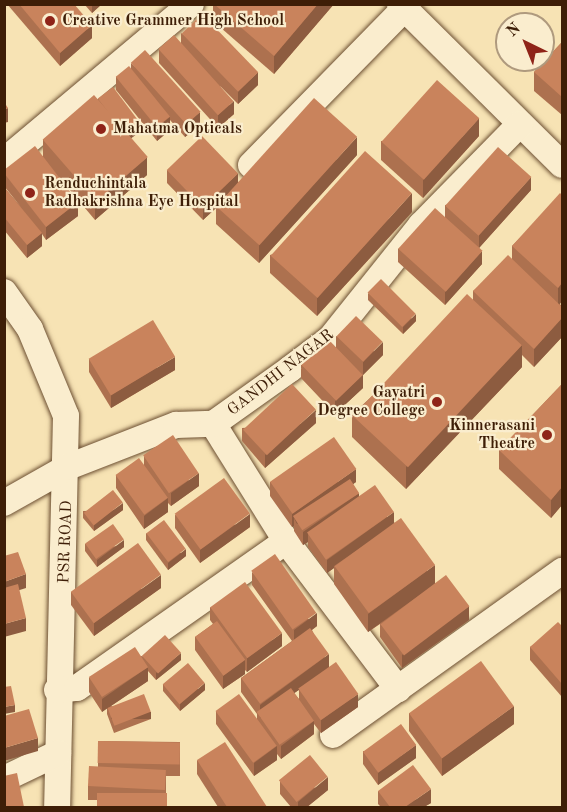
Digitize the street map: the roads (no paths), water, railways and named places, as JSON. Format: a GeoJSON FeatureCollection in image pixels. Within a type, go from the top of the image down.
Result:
{"type":"FeatureCollection","features":[{"type":"Feature","properties":{"kind":"street"},"geometry":{"type":"LineString","coordinates":[[4,161],[191,4]]}},
{"type":"Feature","properties":{"kind":"street"},"geometry":{"type":"LineString","coordinates":[[251,165],[402,7],[562,165]]}},
{"type":"Feature","properties":{"kind":"street","name":"GANDHI NAGAR"},"geometry":{"type":"LineString","coordinates":[[4,503],[68,467],[176,425],[213,424],[330,339],[421,225],[520,124]]}},
{"type":"Feature","properties":{"kind":"street","name":"PSR ROAD"},"geometry":{"type":"LineString","coordinates":[[4,292],[30,329],[66,416],[68,467],[57,690],[57,807]]}},
{"type":"Feature","properties":{"kind":"street"},"geometry":{"type":"LineString","coordinates":[[213,424],[286,541],[398,689]]}},
{"type":"Feature","properties":{"kind":"street"},"geometry":{"type":"LineString","coordinates":[[57,690],[77,688],[286,541]]}},
{"type":"Feature","properties":{"kind":"street"},"geometry":{"type":"LineString","coordinates":[[333,735],[562,571]]}},
{"type":"Feature","properties":{"kind":"street"},"geometry":{"type":"LineString","coordinates":[[4,779],[58,753]]}},
{"type":"Feature","properties":{"kind":"place","name":"Creative Grammer High School"},"geometry":{"type":"Point","coordinates":[50,21]}},
{"type":"Feature","properties":{"kind":"place","name":"Mahatma Opticals"},"geometry":{"type":"Point","coordinates":[101,129]}},
{"type":"Feature","properties":{"kind":"place","name":"Renduchintala Radhakrishna Eye Hospital"},"geometry":{"type":"Point","coordinates":[30,193]}},
{"type":"Feature","properties":{"kind":"place","name":"Gayatri Degree College"},"geometry":{"type":"Point","coordinates":[437,402]}},
{"type":"Feature","properties":{"kind":"place","name":"Kinnerasani Theatre"},"geometry":{"type":"Point","coordinates":[547,435]}}]}
